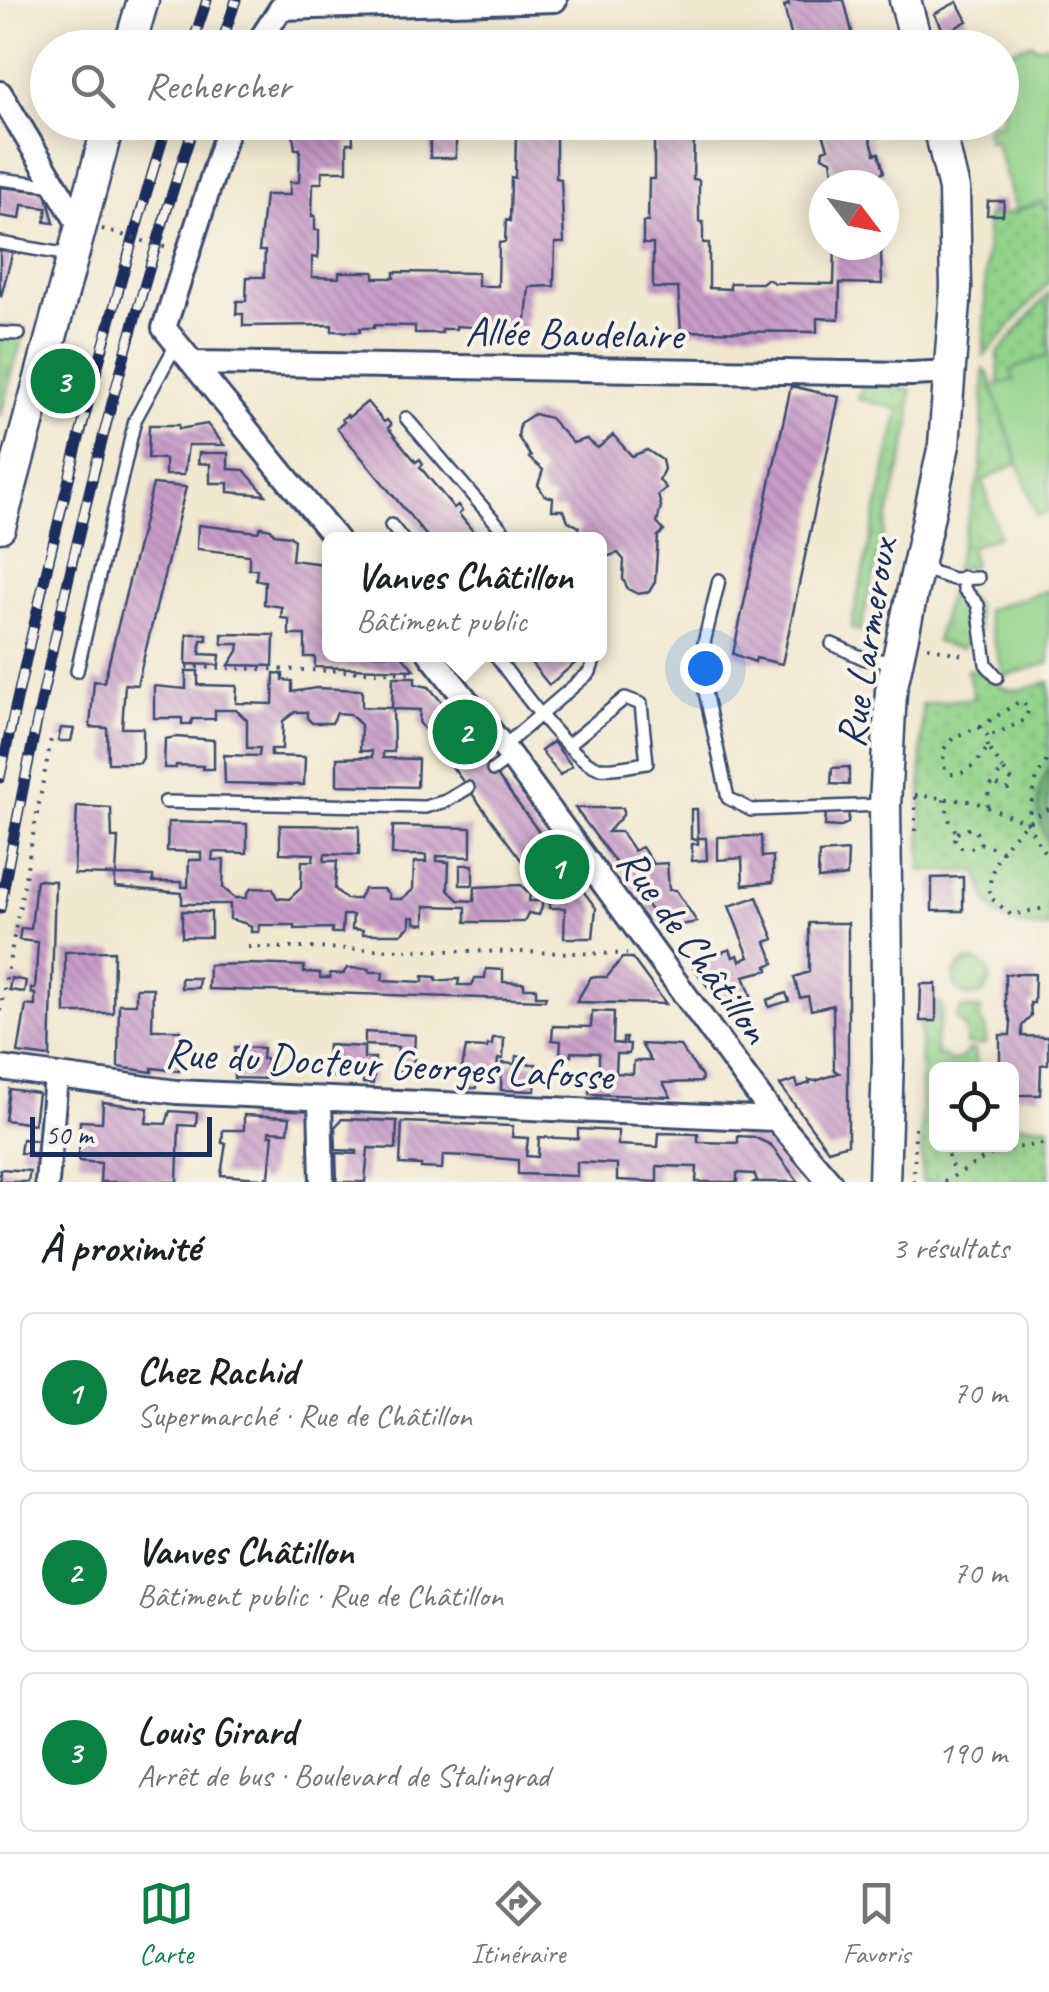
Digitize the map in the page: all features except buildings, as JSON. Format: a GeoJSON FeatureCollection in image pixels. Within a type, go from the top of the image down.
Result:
{"type":"FeatureCollection","features":[{"type":"Feature","properties":{"kind":"main road"},"geometry":{"type":"LineString","coordinates":[[134,30],[142,0]]}},
{"type":"Feature","properties":{"kind":"main road"},"geometry":{"type":"LineString","coordinates":[[905,0],[913,30]]}},
{"type":"Feature","properties":{"kind":"main road"},"geometry":{"type":"LineString","coordinates":[[0,526],[85,237],[105,140]]}},
{"type":"Feature","properties":{"kind":"main road","name":"Rue Larmeroux"},"geometry":{"type":"LineString","coordinates":[[884,1182],[888,1059],[884,805],[891,691],[944,445],[952,372],[956,288],[954,189],[942,140]]}},
{"type":"Feature","properties":{"kind":"street"},"geometry":{"type":"LineString","coordinates":[[268,30],[288,4],[555,0]]}},
{"type":"Feature","properties":{"kind":"street"},"geometry":{"type":"LineString","coordinates":[[0,93],[85,237]]}},
{"type":"Feature","properties":{"kind":"street"},"geometry":{"type":"LineString","coordinates":[[224,140],[164,328],[331,532]]}},
{"type":"Feature","properties":{"kind":"street","name":"Allée Baudelaire"},"geometry":{"type":"LineString","coordinates":[[195,363],[952,372]]}},
{"type":"Feature","properties":{"kind":"street","name":"Rue de Châtillon"},"geometry":{"type":"LineString","coordinates":[[436,662],[502,758],[657,955],[776,1119],[830,1182]]}},
{"type":"Feature","properties":{"kind":"street","name":"Rue du Docteur Georges Lafosse"},"geometry":{"type":"LineString","coordinates":[[0,1068],[176,1092],[776,1119]]}},
{"type":"Feature","properties":{"kind":"street"},"geometry":{"type":"LineString","coordinates":[[47,1182],[56,1077]]}},
{"type":"Feature","properties":{"kind":"street"},"geometry":{"type":"LineString","coordinates":[[320,1100],[322,1182]]}},
{"type":"Feature","properties":{"kind":"lane"},"geometry":{"type":"LineString","coordinates":[[0,180],[56,186]]}},
{"type":"Feature","properties":{"kind":"lane"},"geometry":{"type":"LineString","coordinates":[[0,243],[85,237]]}},
{"type":"Feature","properties":{"kind":"lane"},"geometry":{"type":"LineString","coordinates":[[0,332],[19,334]]}},
{"type":"Feature","properties":{"kind":"lane"},"geometry":{"type":"LineString","coordinates":[[77,671],[135,420],[177,343]]}},
{"type":"Feature","properties":{"kind":"lane"},"geometry":{"type":"LineString","coordinates":[[406,418],[503,532]]}},
{"type":"Feature","properties":{"kind":"lane"},"geometry":{"type":"LineString","coordinates":[[392,525],[397,532]]}},
{"type":"Feature","properties":{"kind":"lane"},"geometry":{"type":"LineString","coordinates":[[921,553],[932,572],[952,579],[978,578]]}},
{"type":"Feature","properties":{"kind":"lane"},"geometry":{"type":"LineString","coordinates":[[962,577],[964,589],[978,605],[986,664],[997,678]]}},
{"type":"Feature","properties":{"kind":"lane"},"geometry":{"type":"LineString","coordinates":[[720,580],[698,664],[728,798],[751,810],[884,805]]}},
{"type":"Feature","properties":{"kind":"lane"},"geometry":{"type":"LineString","coordinates":[[832,644],[866,659],[898,662]]}},
{"type":"Feature","properties":{"kind":"lane"},"geometry":{"type":"LineString","coordinates":[[500,662],[540,714],[568,745],[581,759],[600,768],[646,763],[641,704],[625,698],[568,745]]}},
{"type":"Feature","properties":{"kind":"lane"},"geometry":{"type":"LineString","coordinates":[[502,758],[540,714],[590,672],[593,662]]}},
{"type":"Feature","properties":{"kind":"lane"},"geometry":{"type":"LineString","coordinates":[[165,802],[425,807],[468,788]]}},
{"type":"Feature","properties":{"kind":"path"},"geometry":{"type":"LineString","coordinates":[[85,237],[171,249]]}},
{"type":"Feature","properties":{"kind":"path"},"geometry":{"type":"LineString","coordinates":[[186,667],[445,674]]}},
{"type":"Feature","properties":{"kind":"path"},"geometry":{"type":"LineString","coordinates":[[987,735],[998,734],[1025,720],[1030,708],[1020,701],[980,727],[954,736],[942,755],[943,766],[950,774],[960,774],[972,767],[988,747]]}},
{"type":"Feature","properties":{"kind":"path"},"geometry":{"type":"LineString","coordinates":[[980,727],[987,735],[988,747],[1012,779],[1011,785],[1004,788],[994,781]]}},
{"type":"Feature","properties":{"kind":"path"},"geometry":{"type":"LineString","coordinates":[[0,1011],[52,734]]}},
{"type":"Feature","properties":{"kind":"path"},"geometry":{"type":"LineString","coordinates":[[1026,822],[1037,776],[1049,757]]}},
{"type":"Feature","properties":{"kind":"path"},"geometry":{"type":"LineString","coordinates":[[987,806],[989,789],[1003,770]]}},
{"type":"Feature","properties":{"kind":"path"},"geometry":{"type":"LineString","coordinates":[[915,780],[915,797],[976,802],[1026,822],[1049,860]]}},
{"type":"Feature","properties":{"kind":"path"},"geometry":{"type":"LineString","coordinates":[[944,799],[957,832]]}},
{"type":"Feature","properties":{"kind":"path"},"geometry":{"type":"LineString","coordinates":[[1049,809],[1026,822],[1002,851],[988,880],[990,897],[1011,916],[1049,906]]}},
{"type":"Feature","properties":{"kind":"path"},"geometry":{"type":"LineString","coordinates":[[957,832],[970,828],[980,843]]}},
{"type":"Feature","properties":{"kind":"path"},"geometry":{"type":"LineString","coordinates":[[957,832],[955,839],[961,848],[980,843]]}},
{"type":"Feature","properties":{"kind":"path"},"geometry":{"type":"LineString","coordinates":[[980,843],[1002,851]]}},
{"type":"Feature","properties":{"kind":"path"},"geometry":{"type":"LineString","coordinates":[[248,947],[657,955]]}},
{"type":"Feature","properties":{"kind":"path"},"geometry":{"type":"LineString","coordinates":[[914,1182],[915,1136]]}},
{"type":"Feature","properties":{"kind":"path"},"geometry":{"type":"LineString","coordinates":[[1019,1148],[1049,1143]]}},
{"type":"Feature","properties":{"kind":"path"},"geometry":{"type":"LineString","coordinates":[[948,1152],[955,1175]]}},
{"type":"Feature","properties":{"kind":"path"},"geometry":{"type":"LineString","coordinates":[[944,1182],[994,1152]]}},
{"type":"Feature","properties":{"kind":"green space"},"geometry":{"type":"Polygon","coordinates":[[[1049,44],[1049,208],[1045,209],[1042,202],[1016,210],[995,141],[988,140],[1019,140],[1019,48],[1049,44]]]}},
{"type":"Feature","properties":{"kind":"green space"},"geometry":{"type":"Polygon","coordinates":[[[1043,202],[1045,209],[1049,208],[1049,282],[984,356],[987,215],[1003,215],[1043,202]]]}},
{"type":"Feature","properties":{"kind":"green space"},"geometry":{"type":"Polygon","coordinates":[[[1049,293],[1049,355],[1012,370],[1015,380],[999,385],[998,353],[1049,293]]]}},
{"type":"Feature","properties":{"kind":"green space"},"geometry":{"type":"Polygon","coordinates":[[[0,326],[25,329],[0,417],[0,326]]]}},
{"type":"Feature","properties":{"kind":"green space"},"geometry":{"type":"Polygon","coordinates":[[[1049,355],[1049,512],[1037,516],[992,387],[1014,380],[1011,370],[1049,355]]]}},
{"type":"Feature","properties":{"kind":"green space"},"geometry":{"type":"Polygon","coordinates":[[[984,370],[990,376],[1018,463],[983,481],[999,536],[969,547],[974,565],[954,572],[981,469],[984,370]]]}},
{"type":"Feature","properties":{"kind":"green space"},"geometry":{"type":"Polygon","coordinates":[[[864,380],[911,390],[910,428],[860,631],[851,628],[899,409],[858,399],[864,380]]]}},
{"type":"Feature","properties":{"kind":"green space"},"geometry":{"type":"Polygon","coordinates":[[[950,588],[958,588],[975,605],[978,632],[961,649],[936,642],[950,588]]]}},
{"type":"Feature","properties":{"kind":"green space"},"geometry":{"type":"Polygon","coordinates":[[[1049,590],[1049,663],[1004,676],[985,610],[1049,590]]]}},
{"type":"Feature","properties":{"kind":"green space"},"geometry":{"type":"Polygon","coordinates":[[[967,670],[1007,689],[1049,682],[1049,928],[1019,925],[1000,916],[987,899],[978,871],[921,871],[922,704],[974,698],[967,670]]]}},
{"type":"Feature","properties":{"kind":"green space"},"geometry":{"type":"Polygon","coordinates":[[[1049,768],[1049,845],[1038,806],[1049,768]]]}},
{"type":"Feature","properties":{"kind":"green space"},"geometry":{"type":"Polygon","coordinates":[[[972,961],[985,966],[990,979],[985,992],[972,997],[959,992],[954,979],[959,966],[972,961]]]}},
{"type":"Feature","properties":{"kind":"green space"},"geometry":{"type":"Polygon","coordinates":[[[936,1003],[941,1003],[936,1052],[952,1062],[929,1062],[929,1152],[1019,1152],[1019,1124],[1049,1126],[1049,1182],[922,1182],[920,1021],[936,1020],[936,1003]]]}},
{"type":"Feature","properties":{"kind":"green space"},"geometry":{"type":"Polygon","coordinates":[[[961,1008],[981,1009],[980,1021],[986,1028],[986,1042],[982,1045],[966,1044],[966,1030],[956,1018],[961,1008]]]}},
{"type":"Feature","properties":{"kind":"green space"},"geometry":{"type":"Polygon","coordinates":[[[969,1050],[975,1050],[975,1062],[952,1062],[969,1050]]]}},
{"type":"Feature","properties":{"kind":"railway"},"geometry":{"type":"LineString","coordinates":[[197,30],[207,0]]}},
{"type":"Feature","properties":{"kind":"railway"},"geometry":{"type":"LineString","coordinates":[[226,30],[236,0]]}},
{"type":"Feature","properties":{"kind":"railway"},"geometry":{"type":"LineString","coordinates":[[0,778],[76,448],[163,140]]}},
{"type":"Feature","properties":{"kind":"railway"},"geometry":{"type":"LineString","coordinates":[[0,909],[39,710],[84,512],[136,316],[189,140]]}},
{"type":"Feature","properties":{"kind":"place","name":"Louis Girard"},"geometry":{"type":"Point","coordinates":[63,381]}},
{"type":"Feature","properties":{"kind":"place","name":"Vanves Châtillon"},"geometry":{"type":"Point","coordinates":[465,732]}},
{"type":"Feature","properties":{"kind":"place","name":"Chez Rachid"},"geometry":{"type":"Point","coordinates":[557,867]}}]}
